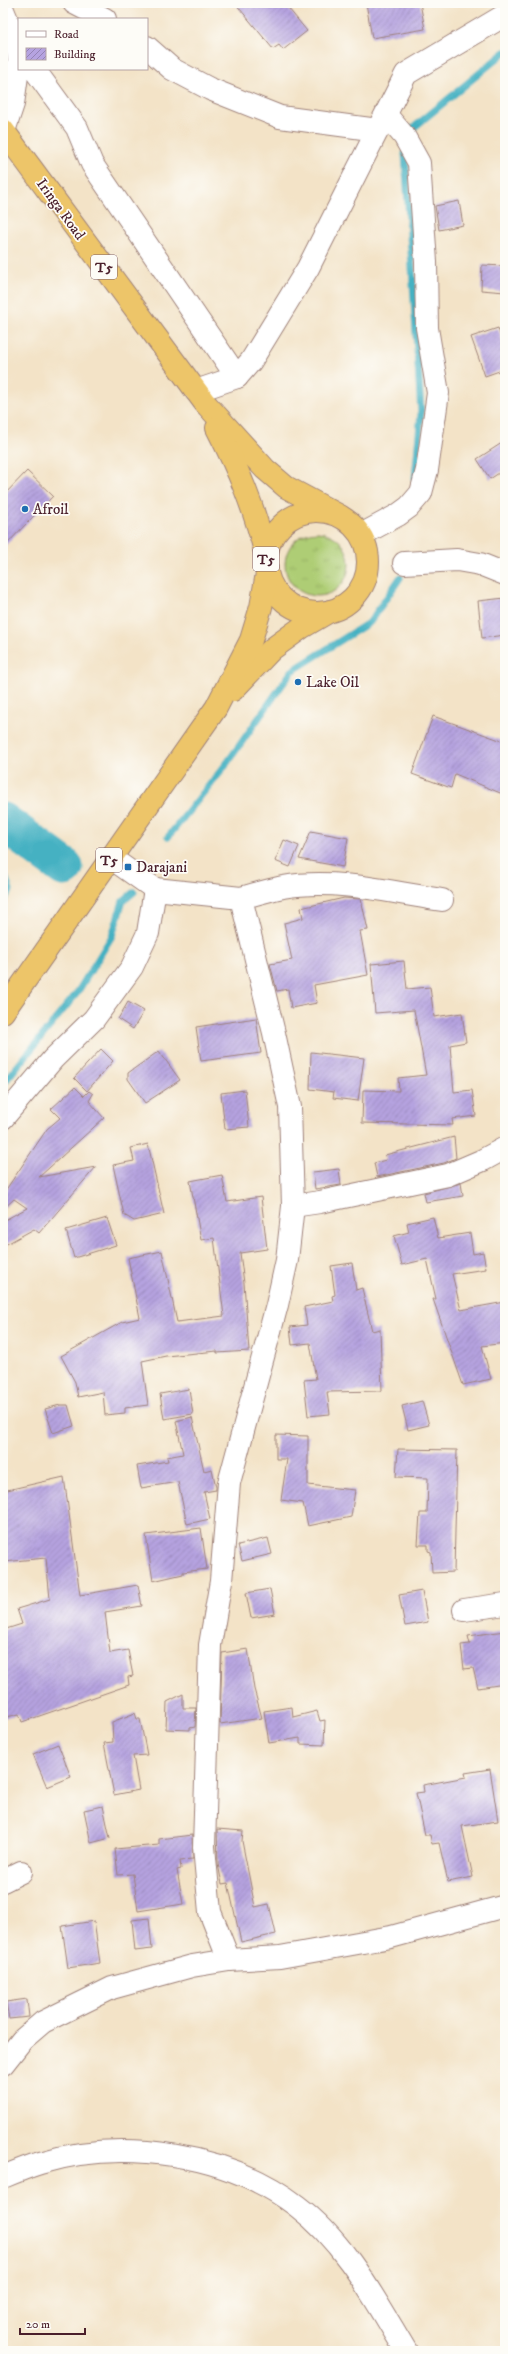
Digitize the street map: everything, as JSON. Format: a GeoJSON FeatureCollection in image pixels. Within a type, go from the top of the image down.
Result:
{"type":"FeatureCollection","features":[{"type":"Feature","properties":{"kind":"highway","name":"Iringa Road"},"geometry":{"type":"LineString","coordinates":[[3,131],[200,397]]}},
{"type":"Feature","properties":{"kind":"highway","name":"T5"},"geometry":{"type":"LineString","coordinates":[[200,397],[243,479],[256,516],[272,586],[279,596],[291,606],[304,611],[331,611]]}},
{"type":"Feature","properties":{"kind":"highway","name":"T5"},"geometry":{"type":"LineString","coordinates":[[200,397],[265,469],[286,487],[349,522],[361,535],[368,556],[364,582],[353,598],[301,628],[272,649],[216,708]]}},
{"type":"Feature","properties":{"kind":"highway","name":"T5"},"geometry":{"type":"LineString","coordinates":[[3,1012],[216,708],[251,640],[261,607],[267,564],[275,533],[282,524],[298,514],[313,511],[326,512],[340,516]]}},
{"type":"Feature","properties":{"kind":"street"},"geometry":{"type":"LineString","coordinates":[[74,3],[103,18]]}},
{"type":"Feature","properties":{"kind":"street"},"geometry":{"type":"LineString","coordinates":[[3,10],[18,50]]}},
{"type":"Feature","properties":{"kind":"street"},"geometry":{"type":"LineString","coordinates":[[200,397],[237,378],[251,361],[308,268],[406,74],[505,15]]}},
{"type":"Feature","properties":{"kind":"street"},"geometry":{"type":"LineString","coordinates":[[148,49],[172,69],[210,88],[280,117],[382,122],[404,136],[419,164],[426,262],[427,328],[438,393],[427,470],[421,493],[409,507],[398,515],[361,535]]}},
{"type":"Feature","properties":{"kind":"street"},"geometry":{"type":"LineString","coordinates":[[3,131],[13,104],[18,62]]}},
{"type":"Feature","properties":{"kind":"street"},"geometry":{"type":"LineString","coordinates":[[35,70],[77,128],[92,164],[133,227],[237,378]]}},
{"type":"Feature","properties":{"kind":"street"},"geometry":{"type":"LineString","coordinates":[[404,563],[457,560],[480,564],[505,574]]}},
{"type":"Feature","properties":{"kind":"street"},"geometry":{"type":"LineString","coordinates":[[111,858],[155,889],[241,898],[283,887],[316,884],[362,888],[442,900]]}},
{"type":"Feature","properties":{"kind":"street"},"geometry":{"type":"LineString","coordinates":[[3,1118],[53,1059],[94,1019],[132,967],[148,933],[155,889]]}},
{"type":"Feature","properties":{"kind":"street"},"geometry":{"type":"LineString","coordinates":[[229,1960],[210,1912],[204,1847],[210,1645],[220,1580],[229,1483],[276,1305],[286,1260],[293,1206],[290,1107],[274,1033],[241,898]]}},
{"type":"Feature","properties":{"kind":"street"},"geometry":{"type":"LineString","coordinates":[[293,1206],[320,1202],[448,1175],[483,1160],[505,1148]]}},
{"type":"Feature","properties":{"kind":"street"},"geometry":{"type":"LineString","coordinates":[[464,1610],[505,1604]]}},
{"type":"Feature","properties":{"kind":"street"},"geometry":{"type":"LineString","coordinates":[[3,2064],[22,2040],[43,2022],[112,1988],[192,1966],[229,1960],[280,1957],[391,1937],[505,1906]]}},
{"type":"Feature","properties":{"kind":"street"},"geometry":{"type":"LineString","coordinates":[[3,2177],[40,2163],[87,2154],[132,2150],[172,2155],[223,2168],[261,2184],[297,2206],[327,2234],[352,2264],[406,2351]]}},
{"type":"Feature","properties":{"kind":"green space"},"geometry":{"type":"Polygon","coordinates":[[[317,532],[335,538],[343,546],[349,564],[343,582],[335,590],[317,596],[299,590],[291,582],[285,564],[291,546],[299,538],[317,532]]]}},
{"type":"Feature","properties":{"kind":"building"},"geometry":{"type":"Polygon","coordinates":[[[235,3],[284,3],[307,31],[283,50],[279,45],[273,49],[235,3]]]}},
{"type":"Feature","properties":{"kind":"building"},"geometry":{"type":"Polygon","coordinates":[[[366,3],[420,3],[425,29],[372,38],[366,3]]]}},
{"type":"Feature","properties":{"kind":"building"},"geometry":{"type":"Polygon","coordinates":[[[459,201],[463,225],[439,230],[435,206],[459,201]]]}},
{"type":"Feature","properties":{"kind":"building"},"geometry":{"type":"Polygon","coordinates":[[[482,265],[505,266],[505,292],[481,290],[482,265]]]}},
{"type":"Feature","properties":{"kind":"building"},"geometry":{"type":"Polygon","coordinates":[[[498,328],[505,349],[505,369],[485,376],[471,337],[498,328]]]}},
{"type":"Feature","properties":{"kind":"building"},"geometry":{"type":"Polygon","coordinates":[[[505,441],[505,469],[490,479],[477,459],[505,441]]]}},
{"type":"Feature","properties":{"kind":"building"},"geometry":{"type":"Polygon","coordinates":[[[27,471],[53,496],[3,548],[3,496],[27,471]]]}},
{"type":"Feature","properties":{"kind":"building"},"geometry":{"type":"Polygon","coordinates":[[[505,598],[505,635],[482,638],[478,601],[505,598]]]}},
{"type":"Feature","properties":{"kind":"building"},"geometry":{"type":"Polygon","coordinates":[[[433,716],[505,742],[505,795],[455,774],[451,788],[412,774],[433,716]]]}},
{"type":"Feature","properties":{"kind":"building"},"geometry":{"type":"Polygon","coordinates":[[[311,831],[348,838],[343,867],[299,859],[311,831]]]}},
{"type":"Feature","properties":{"kind":"building"},"geometry":{"type":"Polygon","coordinates":[[[284,840],[299,846],[290,867],[275,861],[284,840]]]}},
{"type":"Feature","properties":{"kind":"building"},"geometry":{"type":"Polygon","coordinates":[[[344,898],[361,899],[368,930],[360,931],[368,975],[314,985],[317,1003],[291,1008],[288,989],[277,991],[270,964],[292,960],[284,923],[303,918],[301,908],[344,898]]]}},
{"type":"Feature","properties":{"kind":"building"},"geometry":{"type":"Polygon","coordinates":[[[404,961],[407,989],[430,987],[434,1017],[462,1013],[466,1042],[450,1045],[454,1092],[472,1090],[476,1116],[452,1119],[453,1125],[362,1123],[363,1090],[399,1091],[398,1078],[426,1075],[414,1010],[375,1013],[371,964],[404,961]]]}},
{"type":"Feature","properties":{"kind":"building"},"geometry":{"type":"Polygon","coordinates":[[[128,1002],[144,1011],[133,1029],[118,1019],[128,1002]]]}},
{"type":"Feature","properties":{"kind":"building"},"geometry":{"type":"Polygon","coordinates":[[[256,1018],[261,1053],[201,1061],[196,1027],[256,1018]]]}},
{"type":"Feature","properties":{"kind":"building"},"geometry":{"type":"Polygon","coordinates":[[[101,1049],[113,1061],[87,1091],[74,1078],[101,1049]]]}},
{"type":"Feature","properties":{"kind":"building"},"geometry":{"type":"Polygon","coordinates":[[[159,1051],[180,1080],[145,1103],[128,1079],[128,1073],[159,1051]]]}},
{"type":"Feature","properties":{"kind":"building"},"geometry":{"type":"Polygon","coordinates":[[[311,1052],[364,1058],[358,1101],[333,1098],[334,1092],[310,1089],[311,1052]]]}},
{"type":"Feature","properties":{"kind":"building"},"geometry":{"type":"Polygon","coordinates":[[[75,1087],[84,1096],[89,1091],[93,1094],[89,1101],[104,1118],[39,1177],[96,1167],[39,1233],[34,1229],[3,1246],[3,1221],[27,1208],[14,1199],[3,1209],[3,1194],[47,1129],[60,1118],[51,1109],[75,1087]]]}},
{"type":"Feature","properties":{"kind":"building"},"geometry":{"type":"Polygon","coordinates":[[[245,1090],[249,1127],[225,1129],[221,1093],[245,1090]]]}},
{"type":"Feature","properties":{"kind":"building"},"geometry":{"type":"Polygon","coordinates":[[[454,1137],[456,1158],[444,1163],[377,1177],[374,1163],[386,1160],[385,1155],[454,1137]]]}},
{"type":"Feature","properties":{"kind":"building"},"geometry":{"type":"Polygon","coordinates":[[[148,1144],[164,1214],[134,1221],[124,1215],[113,1165],[134,1161],[131,1148],[148,1144]]]}},
{"type":"Feature","properties":{"kind":"building"},"geometry":{"type":"Polygon","coordinates":[[[339,1169],[341,1185],[315,1189],[313,1172],[339,1169]]]}},
{"type":"Feature","properties":{"kind":"building"},"geometry":{"type":"Polygon","coordinates":[[[222,1175],[227,1202],[261,1197],[267,1249],[240,1253],[244,1283],[249,1351],[217,1353],[217,1351],[166,1356],[142,1361],[148,1405],[125,1408],[125,1413],[105,1415],[103,1392],[78,1397],[75,1382],[61,1356],[122,1322],[140,1318],[128,1258],[162,1251],[177,1322],[224,1316],[214,1238],[201,1240],[190,1181],[222,1175]]]}},
{"type":"Feature","properties":{"kind":"building"},"geometry":{"type":"Polygon","coordinates":[[[461,1183],[463,1196],[426,1202],[424,1193],[461,1183]]]}},
{"type":"Feature","properties":{"kind":"building"},"geometry":{"type":"Polygon","coordinates":[[[433,1217],[438,1238],[470,1233],[473,1254],[483,1252],[486,1269],[452,1274],[461,1310],[505,1302],[505,1343],[482,1346],[491,1379],[463,1385],[433,1299],[436,1299],[427,1259],[402,1265],[394,1236],[409,1232],[407,1223],[433,1217]]]}},
{"type":"Feature","properties":{"kind":"building"},"geometry":{"type":"Polygon","coordinates":[[[107,1218],[116,1245],[74,1258],[66,1230],[107,1218]]]}},
{"type":"Feature","properties":{"kind":"building"},"geometry":{"type":"Polygon","coordinates":[[[352,1263],[356,1290],[362,1288],[372,1331],[380,1329],[382,1391],[327,1392],[330,1414],[308,1416],[304,1380],[316,1379],[310,1343],[292,1345],[290,1327],[307,1325],[304,1307],[333,1301],[332,1296],[335,1295],[331,1266],[352,1263]]]}},
{"type":"Feature","properties":{"kind":"building"},"geometry":{"type":"Polygon","coordinates":[[[189,1389],[193,1414],[164,1419],[160,1394],[189,1389]]]}},
{"type":"Feature","properties":{"kind":"building"},"geometry":{"type":"Polygon","coordinates":[[[422,1401],[429,1425],[408,1430],[402,1406],[422,1401]]]}},
{"type":"Feature","properties":{"kind":"building"},"geometry":{"type":"Polygon","coordinates":[[[60,1405],[68,1405],[74,1426],[53,1433],[45,1409],[60,1405]]]}},
{"type":"Feature","properties":{"kind":"building"},"geometry":{"type":"Polygon","coordinates":[[[192,1417],[204,1471],[212,1469],[216,1490],[204,1492],[210,1519],[187,1524],[178,1482],[141,1488],[137,1466],[168,1461],[167,1457],[183,1454],[176,1421],[192,1417]]]}},
{"type":"Feature","properties":{"kind":"building"},"geometry":{"type":"Polygon","coordinates":[[[276,1435],[308,1436],[308,1485],[355,1490],[351,1517],[308,1526],[303,1503],[281,1500],[287,1459],[276,1459],[276,1435]]]}},
{"type":"Feature","properties":{"kind":"building"},"geometry":{"type":"Polygon","coordinates":[[[398,1449],[457,1450],[454,1572],[432,1573],[431,1552],[428,1551],[428,1545],[418,1545],[420,1513],[427,1513],[428,1478],[396,1477],[398,1449]]]}},
{"type":"Feature","properties":{"kind":"building"},"geometry":{"type":"Polygon","coordinates":[[[64,1477],[80,1595],[138,1585],[142,1606],[105,1612],[110,1653],[128,1650],[133,1676],[128,1677],[129,1685],[22,1722],[19,1714],[3,1718],[3,1630],[22,1624],[17,1609],[50,1599],[46,1558],[3,1562],[3,1491],[64,1477]]]}},
{"type":"Feature","properties":{"kind":"building"},"geometry":{"type":"Polygon","coordinates":[[[201,1528],[207,1569],[183,1572],[183,1574],[153,1581],[146,1535],[201,1528]]]}},
{"type":"Feature","properties":{"kind":"building"},"geometry":{"type":"Polygon","coordinates":[[[268,1538],[272,1554],[242,1561],[238,1545],[268,1538]]]}},
{"type":"Feature","properties":{"kind":"building"},"geometry":{"type":"Polygon","coordinates":[[[270,1589],[275,1614],[251,1618],[246,1593],[270,1589]]]}},
{"type":"Feature","properties":{"kind":"building"},"geometry":{"type":"Polygon","coordinates":[[[422,1591],[428,1622],[405,1626],[399,1595],[422,1591]]]}},
{"type":"Feature","properties":{"kind":"building"},"geometry":{"type":"Polygon","coordinates":[[[505,1631],[505,1684],[478,1688],[473,1668],[464,1669],[461,1645],[470,1644],[468,1636],[505,1631]]]}},
{"type":"Feature","properties":{"kind":"building"},"geometry":{"type":"Polygon","coordinates":[[[248,1649],[254,1689],[262,1718],[220,1724],[222,1653],[248,1649]]]}},
{"type":"Feature","properties":{"kind":"building"},"geometry":{"type":"Polygon","coordinates":[[[183,1694],[183,1708],[196,1708],[195,1727],[190,1728],[190,1730],[166,1729],[167,1702],[183,1694]]]}},
{"type":"Feature","properties":{"kind":"building"},"geometry":{"type":"Polygon","coordinates":[[[292,1707],[293,1717],[317,1711],[320,1721],[325,1720],[324,1745],[300,1744],[300,1738],[269,1743],[264,1711],[292,1707]]]}},
{"type":"Feature","properties":{"kind":"building"},"geometry":{"type":"Polygon","coordinates":[[[135,1713],[137,1719],[140,1719],[147,1755],[133,1756],[139,1790],[114,1795],[104,1743],[113,1742],[112,1722],[135,1713]]]}},
{"type":"Feature","properties":{"kind":"building"},"geometry":{"type":"Polygon","coordinates":[[[58,1744],[71,1777],[47,1787],[33,1754],[58,1744]]]}},
{"type":"Feature","properties":{"kind":"building"},"geometry":{"type":"Polygon","coordinates":[[[490,1769],[498,1821],[462,1826],[473,1877],[448,1882],[439,1843],[432,1844],[430,1835],[425,1835],[416,1793],[424,1792],[423,1785],[466,1777],[465,1773],[490,1769]]]}},
{"type":"Feature","properties":{"kind":"building"},"geometry":{"type":"Polygon","coordinates":[[[103,1806],[110,1838],[91,1843],[84,1810],[103,1806]]]}},
{"type":"Feature","properties":{"kind":"building"},"geometry":{"type":"Polygon","coordinates":[[[217,1829],[243,1831],[242,1841],[255,1907],[269,1904],[276,1934],[241,1942],[228,1883],[222,1884],[218,1864],[217,1829]]]}},
{"type":"Feature","properties":{"kind":"building"},"geometry":{"type":"Polygon","coordinates":[[[192,1835],[193,1859],[180,1860],[181,1869],[177,1870],[183,1904],[138,1911],[133,1874],[118,1875],[115,1849],[159,1845],[159,1839],[192,1835]]]}},
{"type":"Feature","properties":{"kind":"building"},"geometry":{"type":"Polygon","coordinates":[[[149,1918],[152,1949],[135,1951],[132,1920],[149,1918]]]}},
{"type":"Feature","properties":{"kind":"building"},"geometry":{"type":"Polygon","coordinates":[[[94,1921],[100,1963],[68,1968],[62,1926],[94,1921]]]}},
{"type":"Feature","properties":{"kind":"building"},"geometry":{"type":"Polygon","coordinates":[[[27,1999],[29,2017],[9,2019],[6,2002],[27,1999]]]}},
{"type":"Feature","properties":{"kind":"waterway"},"geometry":{"type":"LineString","coordinates":[[406,134],[505,52]]}},
{"type":"Feature","properties":{"kind":"waterway"},"geometry":{"type":"LineString","coordinates":[[405,154],[421,413],[415,479]]}},
{"type":"Feature","properties":{"kind":"waterway"},"geometry":{"type":"LineString","coordinates":[[168,837],[227,763],[292,671],[370,622],[400,578]]}},
{"type":"Feature","properties":{"kind":"waterway"},"geometry":{"type":"LineString","coordinates":[[3,822],[64,867]]}},
{"type":"Feature","properties":{"kind":"waterway"},"geometry":{"type":"LineString","coordinates":[[3,871],[10,890],[3,901]]}},
{"type":"Feature","properties":{"kind":"waterway"},"geometry":{"type":"LineString","coordinates":[[3,1084],[77,993],[112,936],[123,901],[134,892]]}},
{"type":"Feature","properties":{"kind":"place","name":"Afroil"},"geometry":{"type":"Point","coordinates":[25,509]}},
{"type":"Feature","properties":{"kind":"place","name":"Lake Oil"},"geometry":{"type":"Point","coordinates":[298,682]}},
{"type":"Feature","properties":{"kind":"place","name":"Darajani"},"geometry":{"type":"Point","coordinates":[128,867]}}]}
